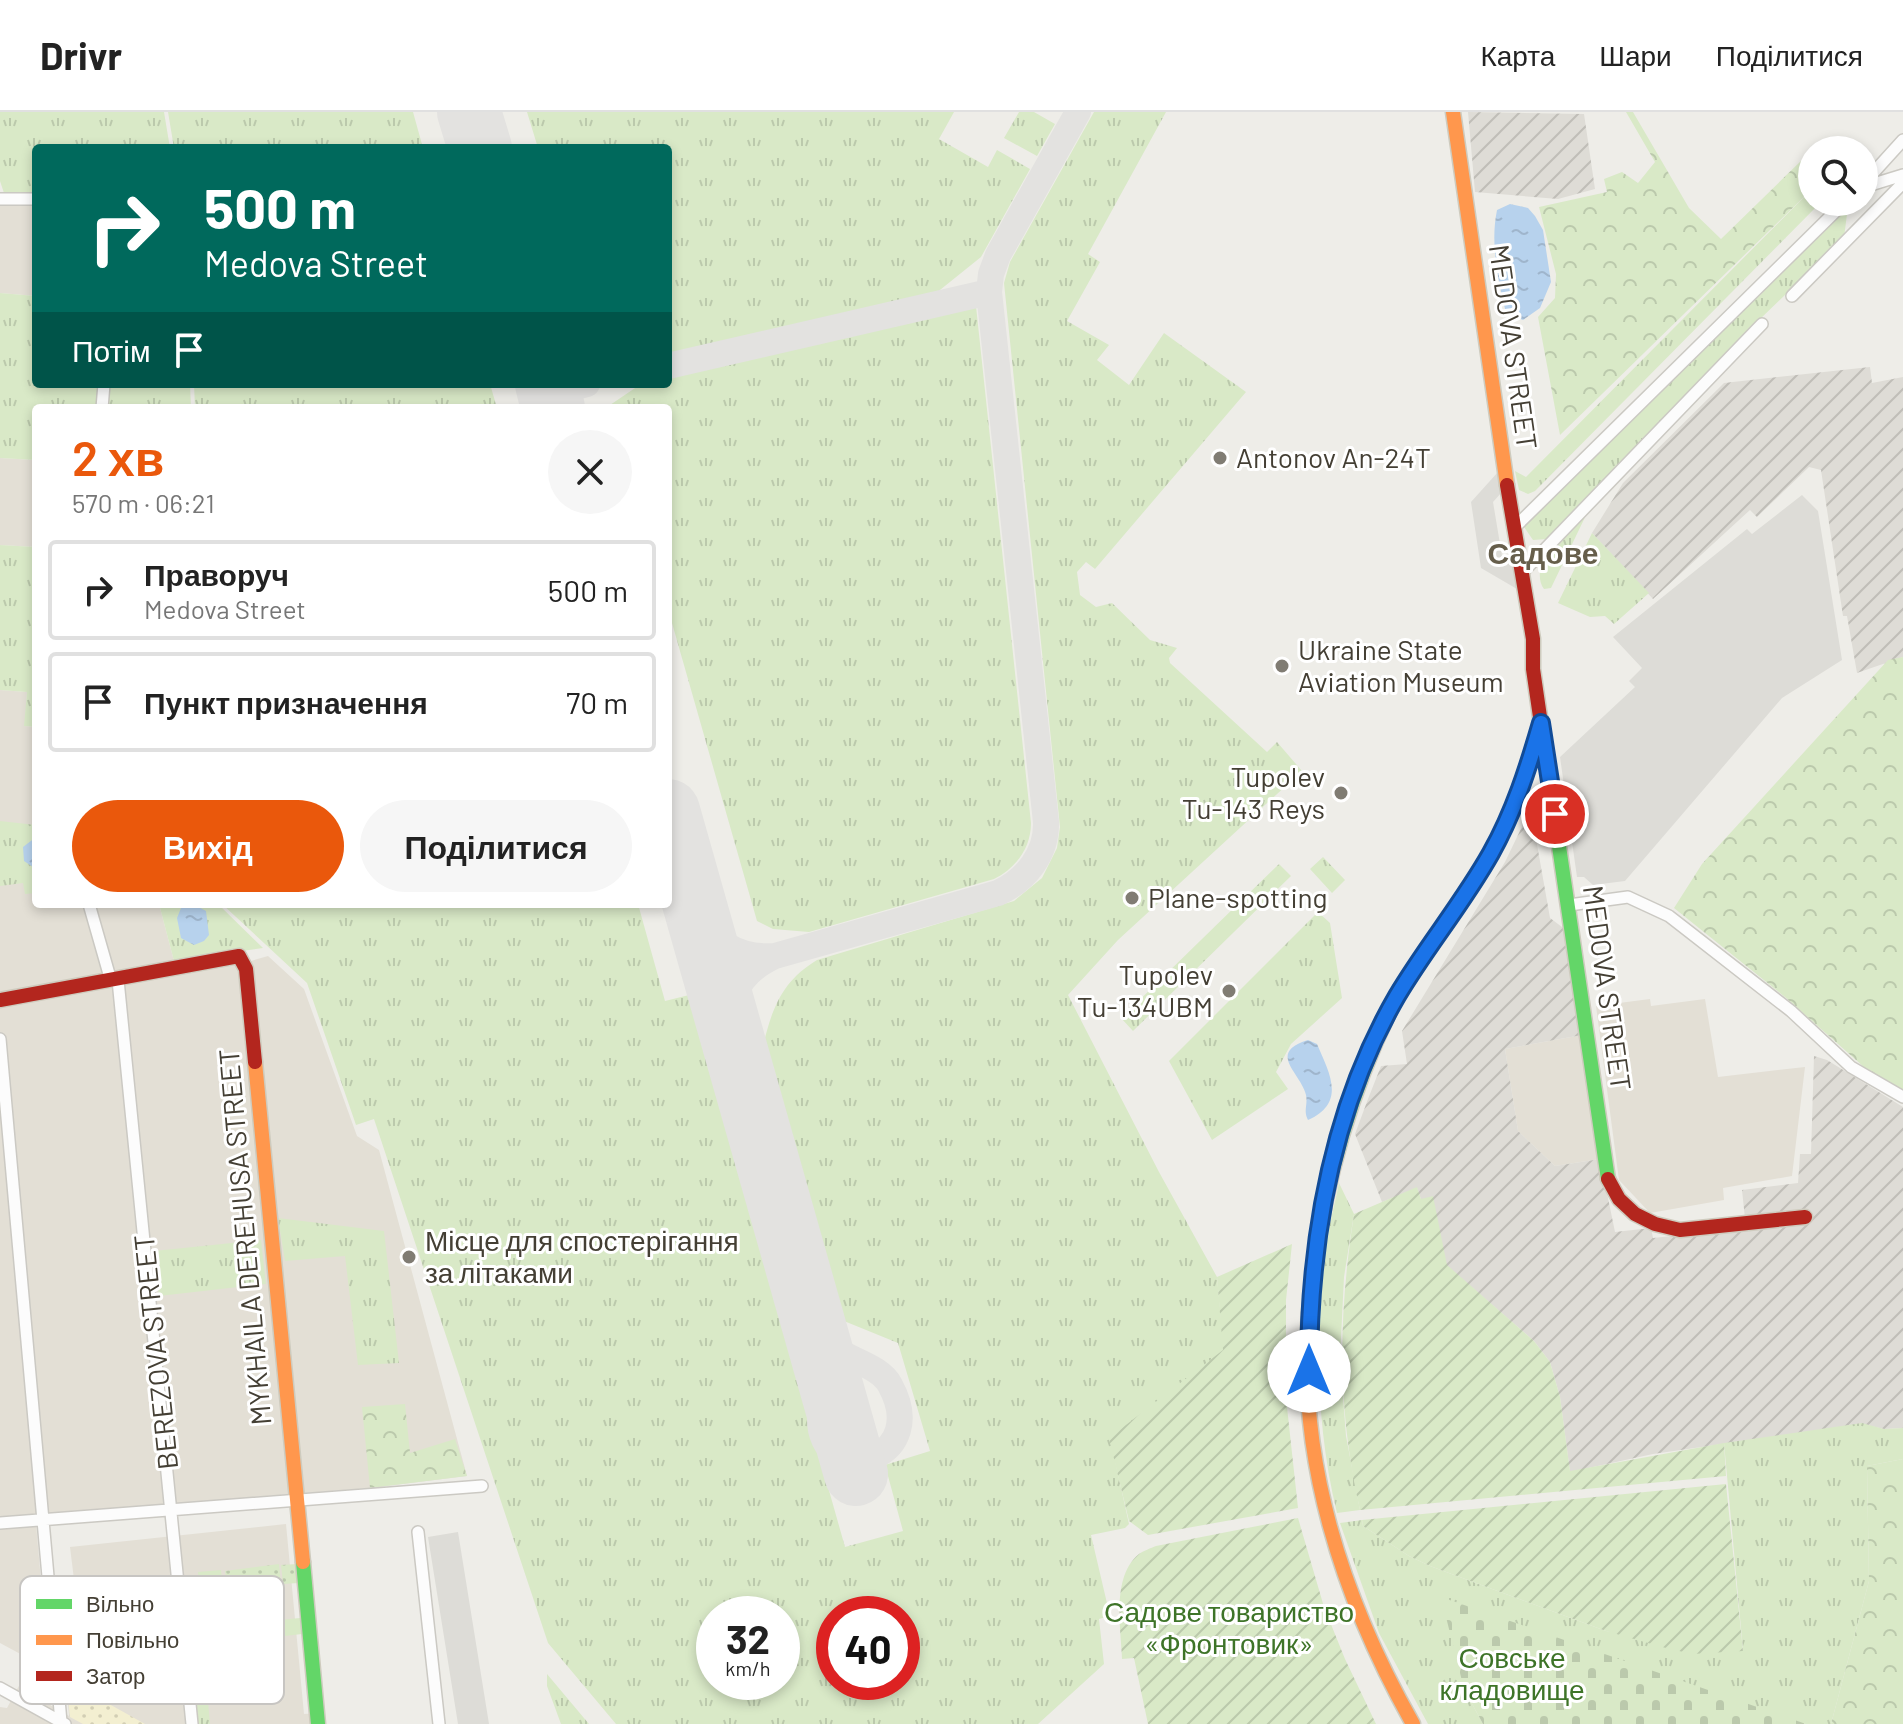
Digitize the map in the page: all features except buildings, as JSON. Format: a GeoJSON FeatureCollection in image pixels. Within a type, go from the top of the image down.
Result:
{"type":"FeatureCollection","features":[{"type":"Feature","properties":{"kind":"street","name":"MEDOVA STREET"},"geometry":{"type":"LineString","coordinates":[[1453,112],[1533,639],[1533,669],[1607,1176],[1618,1201],[1632,1214],[1680,1230],[1805,1217]]}},
{"type":"Feature","properties":{"kind":"street"},"geometry":{"type":"LineString","coordinates":[[1878,169],[1903,140]]}},
{"type":"Feature","properties":{"kind":"street"},"geometry":{"type":"LineString","coordinates":[[1893,151],[1895,166],[1903,173]]}},
{"type":"Feature","properties":{"kind":"street"},"geometry":{"type":"LineString","coordinates":[[1878,181],[1903,173]]}},
{"type":"Feature","properties":{"kind":"street"},"geometry":{"type":"LineString","coordinates":[[1792,296],[1903,183]]}},
{"type":"Feature","properties":{"kind":"street"},"geometry":{"type":"LineString","coordinates":[[0,199],[32,199]]}},
{"type":"Feature","properties":{"kind":"street"},"geometry":{"type":"LineString","coordinates":[[1514,528],[1831,216]]}},
{"type":"Feature","properties":{"kind":"street"},"geometry":{"type":"LineString","coordinates":[[1522,573],[1762,324]]}},
{"type":"Feature","properties":{"kind":"street"},"geometry":{"type":"LineString","coordinates":[[1413,1724],[1386,1678],[1355,1606],[1327,1519],[1311,1412],[1309,1325],[1313,1264],[1333,1154],[1349,1101],[1369,1053],[1398,995],[1490,854],[1508,819],[1541,723]]}},
{"type":"Feature","properties":{"kind":"street"},"geometry":{"type":"LineString","coordinates":[[1569,905],[1628,897],[1669,916],[1791,1011],[1851,1067],[1903,1097]]}},
{"type":"Feature","properties":{"kind":"street","name":"BEREZOVA STREET"},"geometry":{"type":"LineString","coordinates":[[90,908],[115,980],[178,1576]]}},
{"type":"Feature","properties":{"kind":"street","name":"MYKHAILA DEREHUSA STREET"},"geometry":{"type":"LineString","coordinates":[[115,980],[239,956],[246,969],[318,1724]]}},
{"type":"Feature","properties":{"kind":"street"},"geometry":{"type":"LineString","coordinates":[[0,1000],[115,980]]}},
{"type":"Feature","properties":{"kind":"street"},"geometry":{"type":"LineString","coordinates":[[0,1039],[49,1576]]}},
{"type":"Feature","properties":{"kind":"street"},"geometry":{"type":"LineString","coordinates":[[0,1523],[482,1486]]}},
{"type":"Feature","properties":{"kind":"street"},"geometry":{"type":"LineString","coordinates":[[418,1532],[439,1724]]}},
{"type":"Feature","properties":{"kind":"street"},"geometry":{"type":"LineString","coordinates":[[0,1688],[20,1699]]}},
{"type":"Feature","properties":{"kind":"street"},"geometry":{"type":"LineString","coordinates":[[29,1704],[63,1723]]}},
{"type":"Feature","properties":{"kind":"street","name":"BEREZOVA STREET"},"geometry":{"type":"LineString","coordinates":[[190,1704],[192,1724]]}},
{"type":"Feature","properties":{"kind":"shaded area"},"geometry":{"type":"Polygon","coordinates":[[[1468,112],[1584,114],[1595,189],[1558,199],[1475,192],[1468,112]]]}},
{"type":"Feature","properties":{"kind":"shaded area"},"geometry":{"type":"Polygon","coordinates":[[[32,202],[32,296],[0,293],[0,203],[32,202]]]}},
{"type":"Feature","properties":{"kind":"shaded area"},"geometry":{"type":"Polygon","coordinates":[[[1870,367],[1872,383],[1903,377],[1903,657],[1857,673],[1847,616],[1843,616],[1821,470],[1809,467],[1757,517],[1750,510],[1653,599],[1592,533],[1623,483],[1724,383],[1870,367]]]}},
{"type":"Feature","properties":{"kind":"shaded area"},"geometry":{"type":"Polygon","coordinates":[[[0,458],[32,460],[32,547],[0,545],[0,458]]]}},
{"type":"Feature","properties":{"kind":"shaded area"},"geometry":{"type":"Polygon","coordinates":[[[1498,472],[1502,492],[1493,502],[1502,556],[1512,559],[1517,589],[1481,568],[1471,502],[1498,472]]]}},
{"type":"Feature","properties":{"kind":"shaded area"},"geometry":{"type":"Polygon","coordinates":[[[1802,495],[1818,511],[1842,660],[1782,698],[1625,881],[1593,885],[1584,877],[1577,877],[1560,757],[1635,687],[1629,681],[1642,668],[1613,637],[1747,529],[1752,534],[1802,495]]]}},
{"type":"Feature","properties":{"kind":"shaded area"},"geometry":{"type":"Polygon","coordinates":[[[0,690],[27,692],[25,726],[32,727],[32,908],[160,908],[174,961],[0,993],[0,690]]]}},
{"type":"Feature","properties":{"kind":"shaded area"},"geometry":{"type":"Polygon","coordinates":[[[1528,814],[1532,816],[1550,918],[1566,930],[1582,1035],[1505,1049],[1518,1131],[1555,1166],[1600,1159],[1615,1232],[1651,1228],[1653,1238],[1746,1228],[1742,1190],[1798,1183],[1800,1154],[1811,1154],[1814,1056],[1827,1060],[1903,1107],[1903,1428],[1884,1429],[1862,1424],[1653,1454],[1570,1472],[1560,1397],[1550,1362],[1534,1341],[1446,1265],[1435,1217],[1421,1199],[1417,1188],[1382,1202],[1355,1134],[1368,1099],[1381,1066],[1407,1064],[1402,1031],[1505,862],[1528,814]]]}},
{"type":"Feature","properties":{"kind":"shaded area"},"geometry":{"type":"Polygon","coordinates":[[[268,956],[304,989],[357,1136],[379,1150],[467,1476],[370,1488],[0,1517],[0,1002],[226,958],[251,961],[268,956]]]}},
{"type":"Feature","properties":{"kind":"shaded area"},"geometry":{"type":"Polygon","coordinates":[[[1650,999],[1651,1006],[1705,999],[1718,1077],[1805,1067],[1792,1176],[1723,1188],[1724,1200],[1650,1213],[1619,1180],[1596,1006],[1650,999]]]}},
{"type":"Feature","properties":{"kind":"shaded area"},"geometry":{"type":"Polygon","coordinates":[[[1582,1035],[1600,1159],[1555,1166],[1518,1131],[1505,1049],[1582,1035]]]}},
{"type":"Feature","properties":{"kind":"shaded area"},"geometry":{"type":"Polygon","coordinates":[[[36,1524],[41,1576],[20,1576],[20,1654],[0,1643],[0,1528],[36,1524]]]}},
{"type":"Feature","properties":{"kind":"shaded area"},"geometry":{"type":"Polygon","coordinates":[[[286,1524],[304,1714],[320,1713],[322,1724],[0,1724],[0,1707],[7,1708],[20,1684],[20,1704],[48,1704],[69,1716],[68,1704],[284,1704],[284,1576],[74,1576],[70,1547],[286,1524]]]}},
{"type":"Feature","properties":{"kind":"shaded area"},"geometry":{"type":"Polygon","coordinates":[[[458,1532],[489,1724],[458,1724],[428,1537],[458,1532]]]}},
{"type":"Feature","properties":{"kind":"green space"},"geometry":{"type":"Polygon","coordinates":[[[0,112],[164,112],[169,144],[32,144],[32,194],[4,193],[0,181],[0,112]]]}},
{"type":"Feature","properties":{"kind":"green space"},"geometry":{"type":"Polygon","coordinates":[[[168,112],[413,112],[422,144],[173,144],[168,112]]]}},
{"type":"Feature","properties":{"kind":"green space"},"geometry":{"type":"Polygon","coordinates":[[[527,112],[954,112],[939,139],[988,167],[997,150],[1030,169],[981,257],[935,294],[672,354],[672,144],[537,144],[527,112]]]}},
{"type":"Feature","properties":{"kind":"green space"},"geometry":{"type":"Polygon","coordinates":[[[1019,112],[1034,112],[1055,124],[1037,156],[1004,138],[1019,112]]]}},
{"type":"Feature","properties":{"kind":"green space"},"geometry":{"type":"Polygon","coordinates":[[[1094,112],[1166,112],[1088,254],[1100,262],[1067,321],[1109,345],[1097,360],[1129,385],[1164,333],[1246,392],[1095,569],[1086,562],[1077,572],[1080,595],[1096,607],[1112,603],[1150,640],[1177,648],[1169,658],[1170,663],[1267,752],[1277,742],[1302,771],[1118,940],[1068,995],[1217,1277],[1224,1350],[1110,1438],[1129,1524],[1125,1528],[1091,1535],[1110,1616],[1099,1619],[1104,1664],[1038,1724],[616,1724],[548,1643],[374,1119],[356,1125],[307,983],[226,908],[639,908],[665,1001],[689,995],[845,1547],[903,1531],[885,1465],[930,1451],[898,1343],[844,1321],[764,1042],[771,1016],[788,985],[817,960],[1014,901],[1042,878],[1057,848],[1060,827],[1004,283],[1010,262],[1094,112]]]}},
{"type":"Feature","properties":{"kind":"green space"},"geometry":{"type":"Polygon","coordinates":[[[1626,112],[1633,112],[1689,208],[1721,239],[1798,164],[1798,203],[1560,435],[1538,317],[1555,298],[1556,274],[1539,207],[1607,192],[1604,179],[1622,172],[1638,183],[1655,162],[1626,112]]]}},
{"type":"Feature","properties":{"kind":"green space"},"geometry":{"type":"Polygon","coordinates":[[[1798,203],[1798,216],[1807,216],[1535,491],[1528,494],[1519,490],[1515,471],[1526,477],[1798,203]]]}},
{"type":"Feature","properties":{"kind":"green space"},"geometry":{"type":"Polygon","coordinates":[[[1838,216],[1847,216],[1844,238],[1758,321],[1547,539],[1533,540],[1524,527],[1838,216]]]}},
{"type":"Feature","properties":{"kind":"green space"},"geometry":{"type":"Polygon","coordinates":[[[0,293],[32,296],[32,388],[190,388],[191,404],[32,404],[32,460],[0,458],[0,293]]]}},
{"type":"Feature","properties":{"kind":"green space"},"geometry":{"type":"Polygon","coordinates":[[[976,306],[1031,823],[1021,856],[994,879],[809,932],[773,929],[757,921],[672,623],[672,404],[611,404],[635,388],[672,388],[672,375],[976,306]]]}},
{"type":"Feature","properties":{"kind":"green space"},"geometry":{"type":"Polygon","coordinates":[[[194,388],[491,388],[496,404],[195,404],[194,388]]]}},
{"type":"Feature","properties":{"kind":"green space"},"geometry":{"type":"Polygon","coordinates":[[[1611,488],[1588,511],[1551,588],[1544,589],[1540,575],[1546,551],[1611,488]]]}},
{"type":"Feature","properties":{"kind":"green space"},"geometry":{"type":"Polygon","coordinates":[[[1592,533],[1649,593],[1614,624],[1605,616],[1590,617],[1558,603],[1592,533]]]}},
{"type":"Feature","properties":{"kind":"green space"},"geometry":{"type":"Polygon","coordinates":[[[0,545],[32,547],[32,727],[24,726],[27,692],[0,690],[0,545]]]}},
{"type":"Feature","properties":{"kind":"green space"},"geometry":{"type":"Polygon","coordinates":[[[1903,657],[1903,1091],[1865,1068],[1785,997],[1674,908],[1702,864],[1888,660],[1903,657]]]}},
{"type":"Feature","properties":{"kind":"green space"},"geometry":{"type":"Polygon","coordinates":[[[0,821],[32,825],[32,893],[25,894],[23,883],[0,886],[0,821]]]}},
{"type":"Feature","properties":{"kind":"green space"},"geometry":{"type":"Polygon","coordinates":[[[1323,857],[1345,880],[1332,893],[1310,869],[1323,857]]]}},
{"type":"Feature","properties":{"kind":"green space"},"geometry":{"type":"Polygon","coordinates":[[[1279,864],[1291,876],[1133,1031],[1121,1018],[1279,864]]]}},
{"type":"Feature","properties":{"kind":"green space"},"geometry":{"type":"Polygon","coordinates":[[[160,908],[222,908],[263,948],[174,961],[160,908]]]}},
{"type":"Feature","properties":{"kind":"green space"},"geometry":{"type":"Polygon","coordinates":[[[1318,912],[1330,923],[1342,998],[1291,1044],[1276,1072],[1288,1089],[1212,1140],[1169,1061],[1318,912]]]}},
{"type":"Feature","properties":{"kind":"green space"},"geometry":{"type":"Polygon","coordinates":[[[1339,1183],[1354,1214],[1344,1277],[1340,1358],[1346,1436],[1360,1510],[1337,1513],[1325,1451],[1319,1324],[1323,1261],[1339,1183]]]}},
{"type":"Feature","properties":{"kind":"green space"},"geometry":{"type":"Polygon","coordinates":[[[1417,1187],[1421,1199],[1433,1196],[1447,1265],[1534,1341],[1550,1362],[1560,1397],[1570,1471],[1724,1443],[1726,1476],[1360,1510],[1347,1435],[1342,1363],[1345,1290],[1354,1214],[1417,1187]]]}},
{"type":"Feature","properties":{"kind":"green space"},"geometry":{"type":"Polygon","coordinates":[[[278,1218],[384,1231],[399,1363],[358,1365],[345,1256],[285,1261],[278,1218]]]}},
{"type":"Feature","properties":{"kind":"green space"},"geometry":{"type":"Polygon","coordinates":[[[261,1240],[266,1284],[159,1296],[154,1251],[261,1240]]]}},
{"type":"Feature","properties":{"kind":"green space","name":"Садове товариство «Фронтовик»"},"geometry":{"type":"Polygon","coordinates":[[[1292,1244],[1286,1300],[1286,1398],[1298,1508],[1148,1535],[1129,1521],[1109,1438],[1223,1350],[1217,1277],[1292,1244]]]}},
{"type":"Feature","properties":{"kind":"green space"},"geometry":{"type":"Polygon","coordinates":[[[405,1404],[410,1453],[455,1439],[467,1476],[370,1488],[362,1407],[405,1404]]]}},
{"type":"Feature","properties":{"kind":"green space"},"geometry":{"type":"Polygon","coordinates":[[[1862,1423],[1884,1429],[1903,1428],[1903,1459],[1867,1466],[1869,1581],[1831,1724],[1464,1689],[1483,1724],[1428,1724],[1379,1633],[1340,1523],[1362,1520],[1363,1526],[1430,1566],[1606,1631],[1743,1650],[1724,1443],[1862,1423]]]}},
{"type":"Feature","properties":{"kind":"green space"},"geometry":{"type":"Polygon","coordinates":[[[1903,1459],[1903,1724],[1831,1724],[1869,1581],[1867,1466],[1903,1459]]]}},
{"type":"Feature","properties":{"kind":"green space","name":"Садове товариство «Фронтовик»"},"geometry":{"type":"Polygon","coordinates":[[[1726,1484],[1743,1651],[1692,1654],[1606,1631],[1430,1566],[1363,1526],[1362,1520],[1726,1484]]]}},
{"type":"Feature","properties":{"kind":"green space","name":"Садове товариство «Фронтовик»"},"geometry":{"type":"Polygon","coordinates":[[[1298,1518],[1324,1607],[1376,1724],[1148,1724],[1134,1658],[1122,1659],[1121,1589],[1130,1564],[1139,1554],[1156,1546],[1298,1518]]]}},
{"type":"Feature","properties":{"kind":"green space"},"geometry":{"type":"Polygon","coordinates":[[[279,1564],[280,1576],[226,1576],[225,1571],[279,1564]]]}},
{"type":"Feature","properties":{"kind":"green space"},"geometry":{"type":"Polygon","coordinates":[[[297,1564],[299,1583],[284,1584],[281,1565],[297,1564]]]}},
{"type":"Feature","properties":{"kind":"green space"},"geometry":{"type":"Polygon","coordinates":[[[221,1570],[222,1576],[198,1576],[198,1572],[221,1570]]]}},
{"type":"Feature","properties":{"kind":"green space","name":"Совське кладовище"},"geometry":{"type":"Polygon","coordinates":[[[1441,1597],[1806,1724],[1483,1724],[1464,1689],[1441,1597]]]}},
{"type":"Feature","properties":{"kind":"green space"},"geometry":{"type":"Polygon","coordinates":[[[300,1618],[302,1634],[284,1636],[284,1620],[300,1618]]]}},
{"type":"Feature","properties":{"kind":"green space"},"geometry":{"type":"Polygon","coordinates":[[[547,1674],[589,1724],[561,1724],[547,1686],[547,1674]]]}},
{"type":"Feature","properties":{"kind":"green space"},"geometry":{"type":"Polygon","coordinates":[[[196,1704],[208,1704],[210,1724],[198,1724],[196,1704]]]}},
{"type":"Feature","properties":{"kind":"sand"},"geometry":{"type":"Polygon","coordinates":[[[69,1704],[109,1704],[145,1724],[83,1724],[70,1717],[69,1704]]]}},
{"type":"Feature","properties":{"kind":"water"},"geometry":{"type":"Polygon","coordinates":[[[1510,204],[1528,208],[1543,230],[1551,282],[1540,308],[1523,320],[1506,313],[1496,262],[1494,236],[1497,210],[1510,204]]]}},
{"type":"Feature","properties":{"kind":"water"},"geometry":{"type":"Polygon","coordinates":[[[32,840],[32,866],[24,861],[23,847],[32,840]]]}},
{"type":"Feature","properties":{"kind":"water"},"geometry":{"type":"Polygon","coordinates":[[[181,908],[200,908],[206,911],[209,935],[194,945],[181,938],[177,918],[181,908]]]}},
{"type":"Feature","properties":{"kind":"water"},"geometry":{"type":"Polygon","coordinates":[[[1308,1040],[1317,1044],[1332,1085],[1328,1104],[1308,1120],[1306,1095],[1288,1057],[1289,1051],[1296,1045],[1308,1040]]]}},
{"type":"Feature","properties":{"kind":"taxiway"},"geometry":{"type":"LineString","coordinates":[[737,1054],[732,1023],[735,996],[740,984],[760,964],[775,956],[998,893],[1026,873],[1043,845],[1046,822],[989,292],[998,255],[1078,112]]}},
{"type":"Feature","properties":{"kind":"taxiway"},"geometry":{"type":"LineString","coordinates":[[672,365],[989,292]]}},
{"type":"Feature","properties":{"kind":"taxiway"},"geometry":{"type":"LineString","coordinates":[[549,393],[570,388]]}},
{"type":"Feature","properties":{"kind":"taxiway"},"geometry":{"type":"LineString","coordinates":[[696,908],[710,930],[727,946],[749,955],[775,956]]}},
{"type":"Feature","properties":{"kind":"taxiway"},"geometry":{"type":"LineString","coordinates":[[810,1314],[835,1348],[874,1370],[890,1385],[899,1410],[898,1430],[889,1446],[875,1456],[859,1460],[843,1457],[829,1447],[820,1423],[826,1369]]}},
{"type":"Feature","properties":{"kind":"runway"},"geometry":{"type":"LineString","coordinates":[[469,112],[479,144]]}},
{"type":"Feature","properties":{"kind":"runway"},"geometry":{"type":"LineString","coordinates":[[548,388],[552,404]]}},
{"type":"Feature","properties":{"kind":"runway"},"geometry":{"type":"LineString","coordinates":[[672,825],[856,1474]]}},
{"type":"Feature","properties":{"kind":"traffic: fast"},"geometry":{"type":"LineString","coordinates":[[1309,1313],[1327,1191],[1362,1075],[1405,983],[1477,878],[1497,842],[1540,727]]}},
{"type":"Feature","properties":{"kind":"traffic: fast"},"geometry":{"type":"LineString","coordinates":[[1551,792],[1608,1179]]}},
{"type":"Feature","properties":{"kind":"traffic: fast"},"geometry":{"type":"LineString","coordinates":[[303,1562],[318,1724]]}},
{"type":"Feature","properties":{"kind":"traffic: slow"},"geometry":{"type":"LineString","coordinates":[[1453,112],[1507,485]]}},
{"type":"Feature","properties":{"kind":"traffic: slow"},"geometry":{"type":"LineString","coordinates":[[255,1062],[303,1562]]}},
{"type":"Feature","properties":{"kind":"traffic: slow"},"geometry":{"type":"LineString","coordinates":[[1309,1313],[1307,1367],[1310,1421],[1330,1526],[1365,1628],[1413,1724]]}},
{"type":"Feature","properties":{"kind":"traffic: jam"},"geometry":{"type":"LineString","coordinates":[[1507,485],[1533,639],[1533,669],[1551,792]]}},
{"type":"Feature","properties":{"kind":"traffic: jam"},"geometry":{"type":"LineString","coordinates":[[0,1000],[239,956],[246,969],[255,1062]]}},
{"type":"Feature","properties":{"kind":"traffic: jam"},"geometry":{"type":"LineString","coordinates":[[1608,1179],[1619,1199],[1635,1214],[1655,1224],[1680,1230],[1805,1217]]}},
{"type":"Feature","properties":{"kind":"place","name":"Antonov An-24T"},"geometry":{"type":"Point","coordinates":[1220,458]}},
{"type":"Feature","properties":{"kind":"place","name":"Ukraine State Aviation Museum"},"geometry":{"type":"Point","coordinates":[1282,666]}},
{"type":"Feature","properties":{"kind":"place","name":"Tupolev Tu-143 Reys"},"geometry":{"type":"Point","coordinates":[1341,793]}},
{"type":"Feature","properties":{"kind":"place","name":"Plane-spotting"},"geometry":{"type":"Point","coordinates":[1132,898]}},
{"type":"Feature","properties":{"kind":"place","name":"Tupolev Tu-134UBM"},"geometry":{"type":"Point","coordinates":[1229,991]}},
{"type":"Feature","properties":{"kind":"place","name":"Місце для спостерігання за літаками"},"geometry":{"type":"Point","coordinates":[409,1257]}},
{"type":"Feature","properties":{"kind":"district","name":"Садове"},"geometry":{"type":"Point","coordinates":[1543,554]}},
{"type":"Feature","properties":{"kind":"route"},"geometry":{"type":"LineString","coordinates":[[1309,1371],[1313,1264],[1320,1213],[1349,1101],[1398,995],[1454,913],[1508,819],[1541,723],[1555,814]]}}]}
